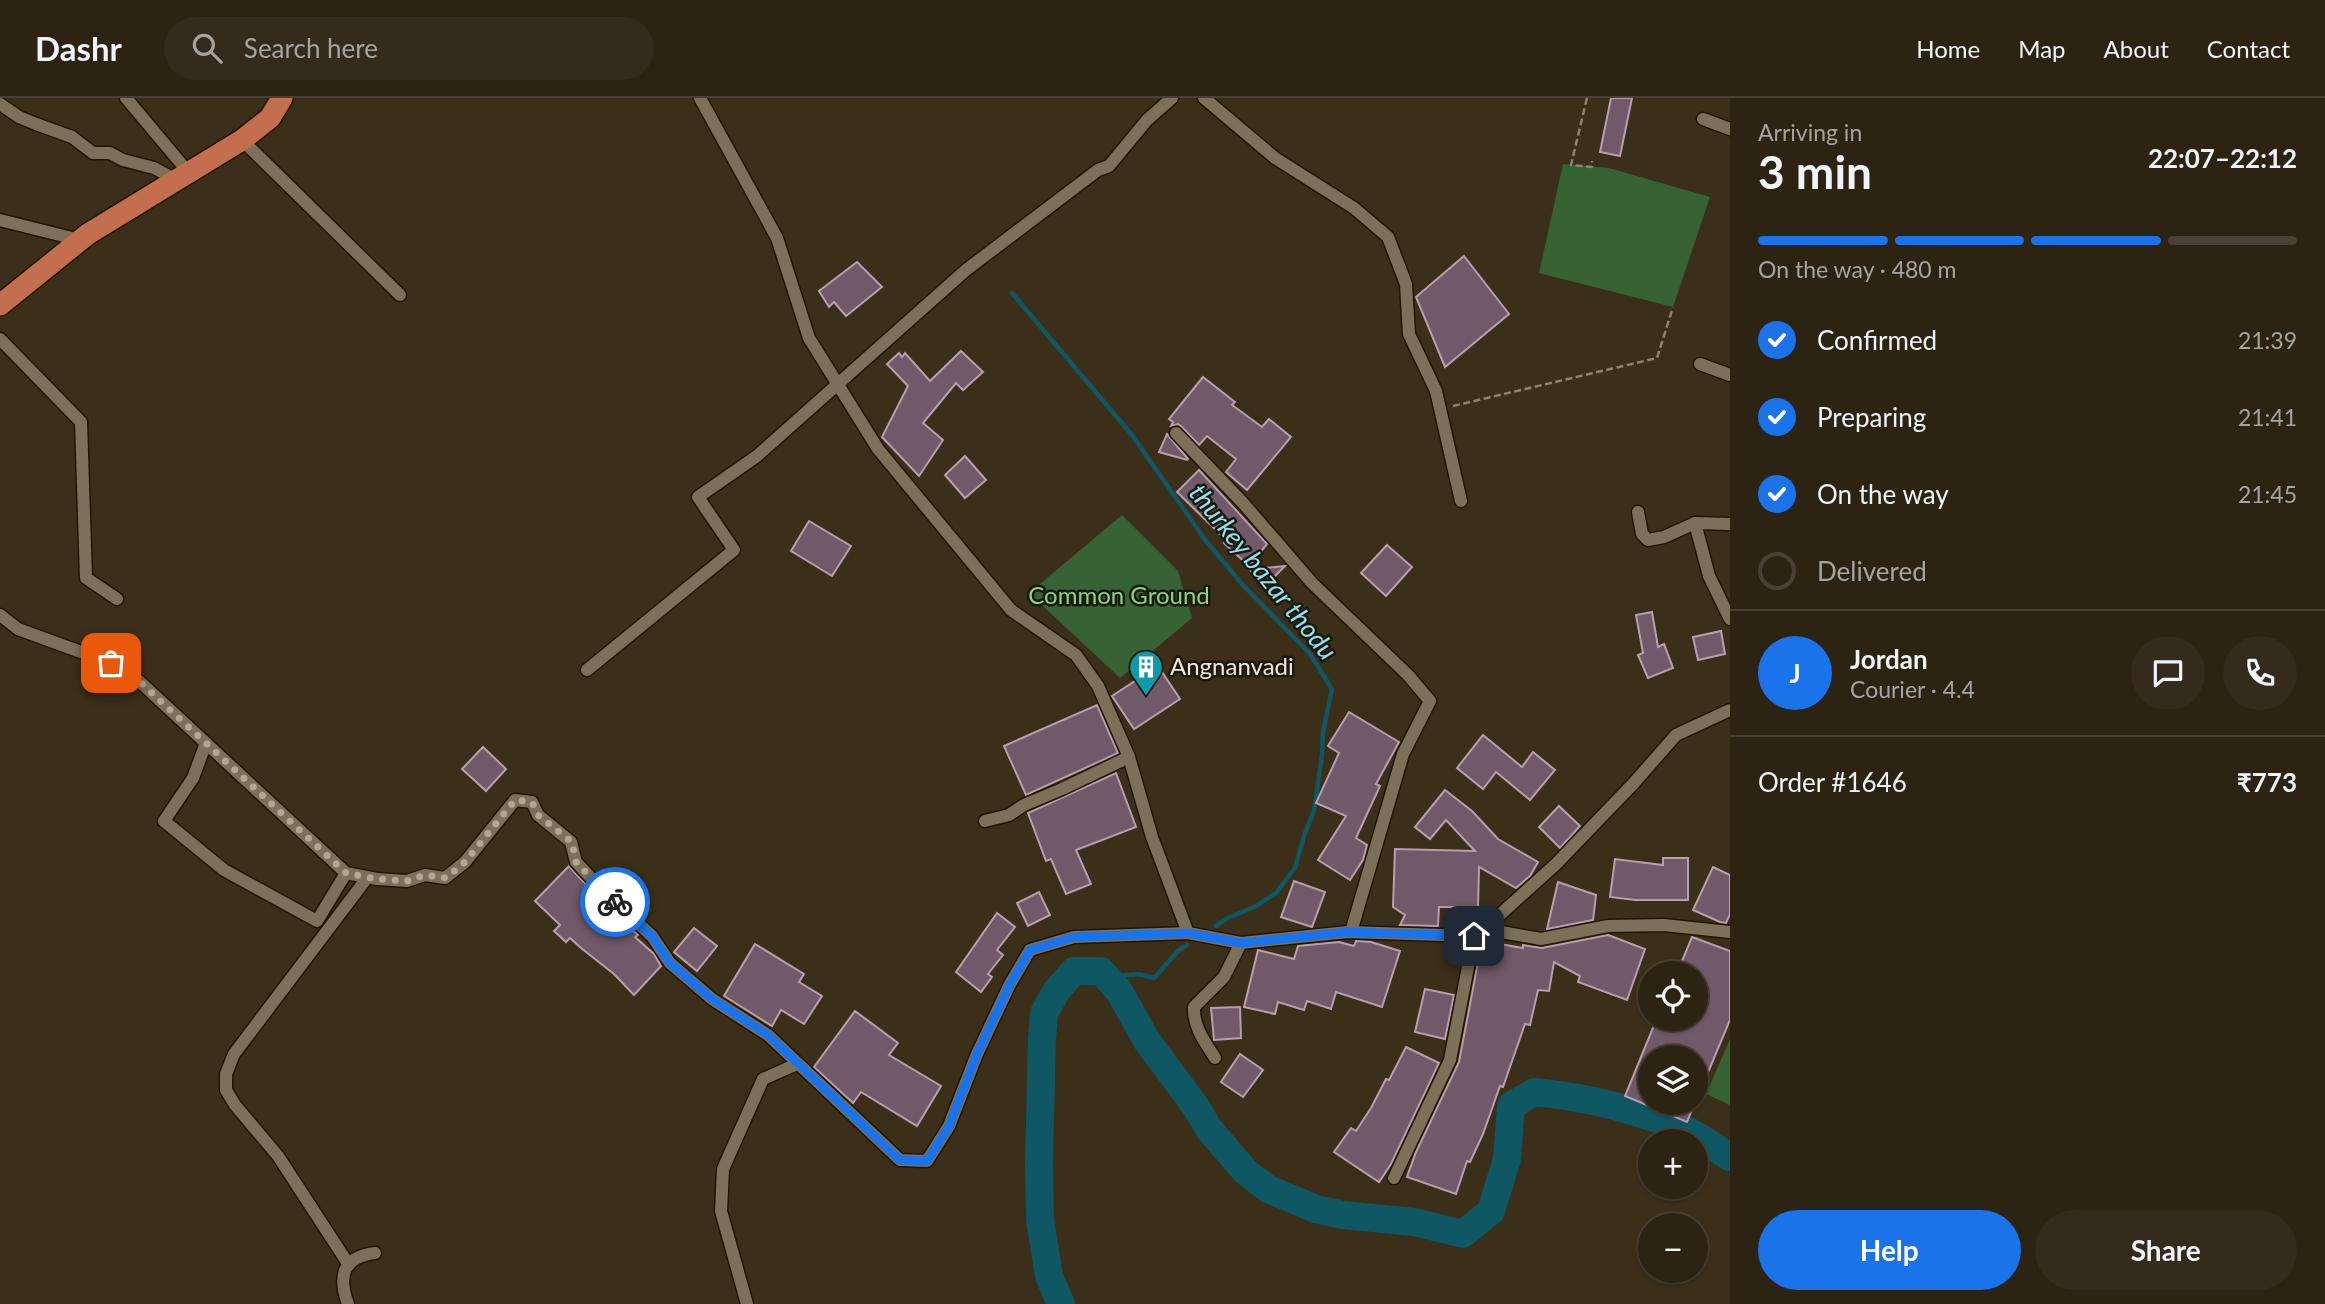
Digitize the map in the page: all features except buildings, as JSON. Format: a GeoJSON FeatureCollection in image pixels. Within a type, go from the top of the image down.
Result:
{"type":"FeatureCollection","features":[{"type":"Feature","properties":{"kind":"main road"},"geometry":{"type":"LineString","coordinates":[[0,305],[80,240],[242,140],[270,118],[282,98]]}},
{"type":"Feature","properties":{"kind":"street"},"geometry":{"type":"LineString","coordinates":[[126,98],[182,178]]}},
{"type":"Feature","properties":{"kind":"street"},"geometry":{"type":"LineString","coordinates":[[700,98],[778,238],[809,338],[878,449],[1011,610],[1076,655],[1098,686],[1129,757],[1152,837],[1188,933]]}},
{"type":"Feature","properties":{"kind":"street"},"geometry":{"type":"LineString","coordinates":[[587,670],[734,551],[698,497],[757,456],[966,270],[1098,170],[1109,166],[1147,120],[1172,98]]}},
{"type":"Feature","properties":{"kind":"street"},"geometry":{"type":"LineString","coordinates":[[1204,98],[1275,158],[1354,208],[1388,237],[1406,284],[1409,334],[1436,391],[1461,501]]}},
{"type":"Feature","properties":{"kind":"street"},"geometry":{"type":"LineString","coordinates":[[0,104],[28,121],[72,137],[93,153],[110,153],[182,178]]}},
{"type":"Feature","properties":{"kind":"street"},"geometry":{"type":"LineString","coordinates":[[1703,120],[1730,129]]}},
{"type":"Feature","properties":{"kind":"street"},"geometry":{"type":"LineString","coordinates":[[242,140],[400,295]]}},
{"type":"Feature","properties":{"kind":"street"},"geometry":{"type":"LineString","coordinates":[[0,220],[80,240]]}},
{"type":"Feature","properties":{"kind":"street"},"geometry":{"type":"LineString","coordinates":[[0,339],[81,422],[86,578],[117,599]]}},
{"type":"Feature","properties":{"kind":"street"},"geometry":{"type":"LineString","coordinates":[[1700,364],[1730,374]]}},
{"type":"Feature","properties":{"kind":"street"},"geometry":{"type":"LineString","coordinates":[[1176,433],[1243,503],[1312,583],[1408,675],[1430,701],[1403,754],[1351,932]]}},
{"type":"Feature","properties":{"kind":"street"},"geometry":{"type":"LineString","coordinates":[[1638,512],[1642,534],[1648,540],[1664,537],[1695,523],[1730,524]]}},
{"type":"Feature","properties":{"kind":"street"},"geometry":{"type":"LineString","coordinates":[[1695,523],[1709,576],[1730,619]]}},
{"type":"Feature","properties":{"kind":"street"},"geometry":{"type":"LineString","coordinates":[[0,615],[18,629],[111,663],[139,681],[346,873],[367,878],[407,881],[425,875],[446,878],[465,862],[515,800],[532,802],[538,815],[572,842],[576,862],[652,936],[670,963],[712,999],[768,1035],[900,1160],[927,1161],[949,1126],[977,1054],[1010,984],[1030,950],[1074,937],[1188,933],[1241,943],[1351,932],[1479,933],[1541,939],[1608,926],[1664,925],[1730,932]]}},
{"type":"Feature","properties":{"kind":"street"},"geometry":{"type":"LineString","coordinates":[[1394,1178],[1450,1060],[1479,933],[1555,865],[1676,735],[1730,710]]}},
{"type":"Feature","properties":{"kind":"street"},"geometry":{"type":"LineString","coordinates":[[206,743],[193,778],[164,821],[224,870],[317,922],[346,873]]}},
{"type":"Feature","properties":{"kind":"street"},"geometry":{"type":"LineString","coordinates":[[985,821],[1009,815],[1024,805],[1129,757]]}},
{"type":"Feature","properties":{"kind":"street"},"geometry":{"type":"LineString","coordinates":[[349,1265],[278,1156],[235,1105],[226,1090],[226,1074],[234,1054],[367,878]]}},
{"type":"Feature","properties":{"kind":"street"},"geometry":{"type":"LineString","coordinates":[[1215,1058],[1200,1034],[1194,1007],[1224,978],[1241,943]]}},
{"type":"Feature","properties":{"kind":"street"},"geometry":{"type":"LineString","coordinates":[[747,1304],[721,1211],[723,1169],[763,1079],[797,1064]]}},
{"type":"Feature","properties":{"kind":"street"},"geometry":{"type":"LineString","coordinates":[[348,1304],[342,1282],[344,1273],[349,1265],[366,1254],[375,1253]]}},
{"type":"Feature","properties":{"kind":"path"},"geometry":{"type":"LineString","coordinates":[[1587,98],[1571,165],[1592,167],[1592,161]]}},
{"type":"Feature","properties":{"kind":"path"},"geometry":{"type":"LineString","coordinates":[[1440,409],[1657,358],[1673,307]]}},
{"type":"Feature","properties":{"kind":"green space"},"geometry":{"type":"Polygon","coordinates":[[[1563,164],[1609,168],[1710,197],[1673,307],[1539,273],[1563,164]]]}},
{"type":"Feature","properties":{"kind":"green space","name":"Common Ground"},"geometry":{"type":"Polygon","coordinates":[[[1122,515],[1178,571],[1192,618],[1120,678],[1029,593],[1122,515]]]}},
{"type":"Feature","properties":{"kind":"green space"},"geometry":{"type":"Polygon","coordinates":[[[1730,1039],[1730,1105],[1708,1095],[1730,1039]]]}},
{"type":"Feature","properties":{"kind":"waterway","name":"thurkey bazar thodu"},"geometry":{"type":"LineString","coordinates":[[1012,293],[1132,435],[1206,541],[1243,585],[1310,654],[1332,689],[1323,732],[1314,811],[1295,868],[1276,893],[1216,926]]}},
{"type":"Feature","properties":{"kind":"waterway","name":"thurkey bazar thodu"},"geometry":{"type":"LineString","coordinates":[[1107,977],[1138,974],[1154,978],[1179,950],[1187,945]]}},
{"type":"Feature","properties":{"kind":"waterway"},"geometry":{"type":"LineString","coordinates":[[1061,1304],[1049,1276],[1040,1220],[1042,1038],[1044,1013],[1057,990],[1074,971],[1101,971],[1119,991],[1147,1041],[1209,1129],[1246,1172],[1268,1189],[1316,1209],[1343,1215],[1414,1222],[1463,1234],[1491,1211],[1507,1159],[1511,1106],[1534,1092],[1593,1101],[1651,1117],[1694,1134],[1730,1157]]}},
{"type":"Feature","properties":{"kind":"way so far"},"geometry":{"type":"LineString","coordinates":[[111,663],[139,681],[346,873],[407,881],[425,875],[446,878],[465,862],[515,800],[532,802],[538,815],[572,842],[576,862],[615,902]]}},
{"type":"Feature","properties":{"kind":"place","name":"Angnanvadi"},"geometry":{"type":"Point","coordinates":[1146,697]}},
{"type":"Feature","properties":{"kind":"route"},"geometry":{"type":"LineString","coordinates":[[615,902],[652,936],[670,963],[712,999],[768,1035],[900,1160],[927,1161],[949,1126],[977,1054],[1010,984],[1030,950],[1074,937],[1188,933],[1241,943],[1348,932],[1474,936]]}}]}
